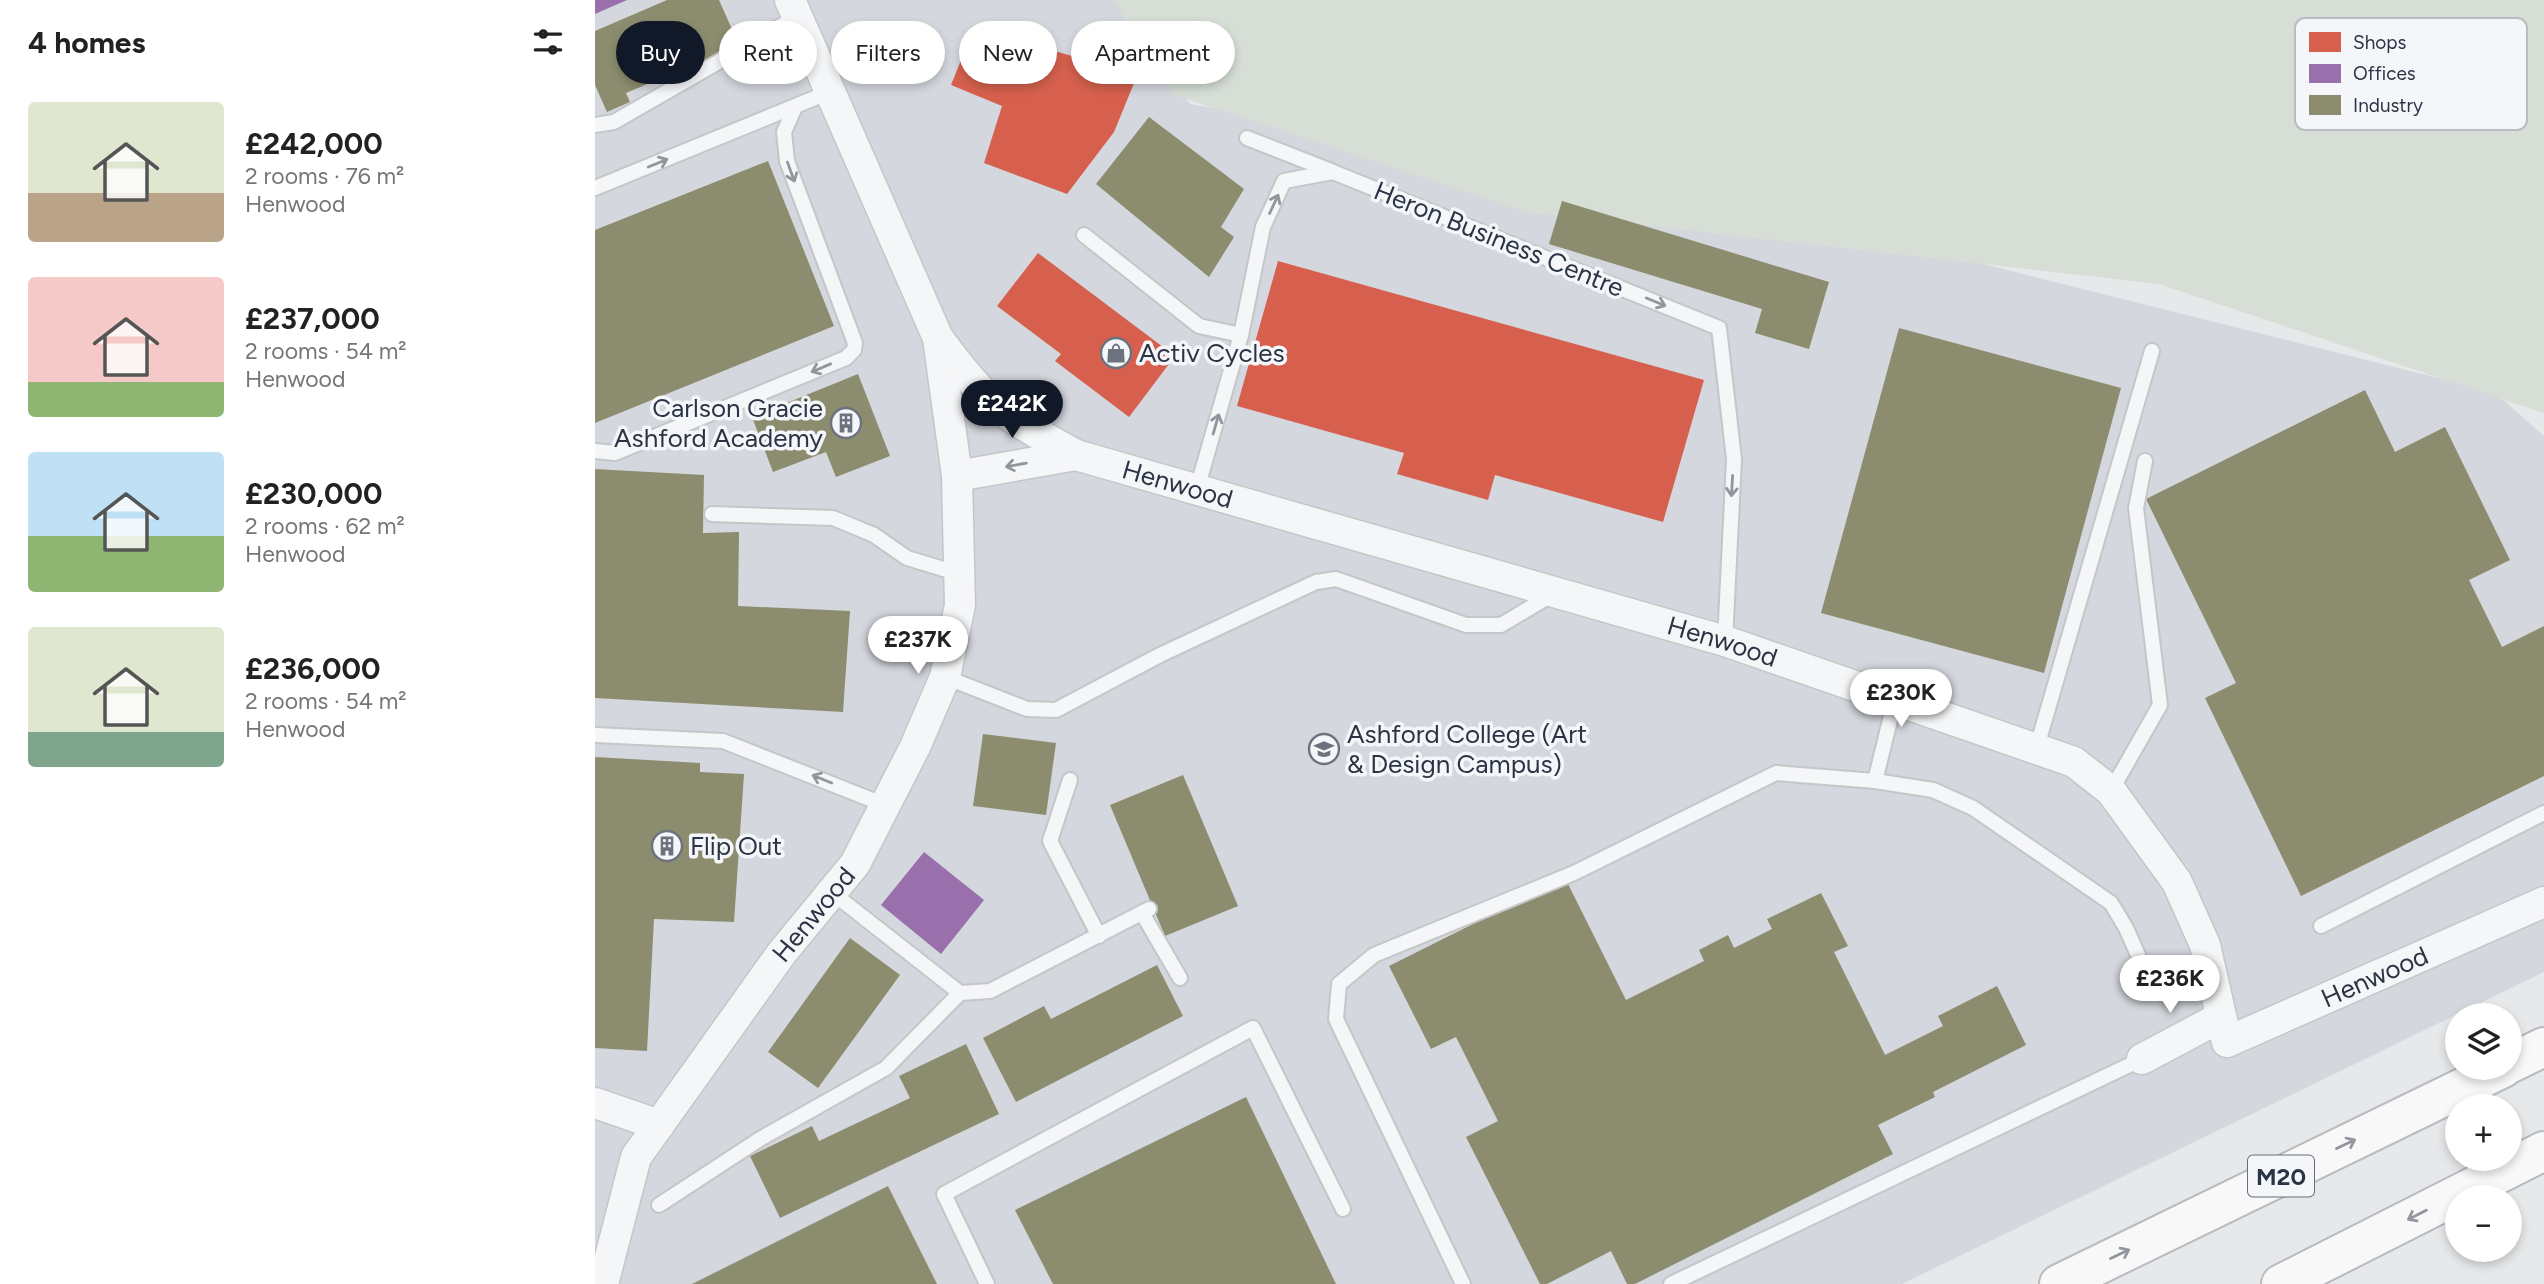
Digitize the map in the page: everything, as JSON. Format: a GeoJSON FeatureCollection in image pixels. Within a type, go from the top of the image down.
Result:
{"type":"FeatureCollection","features":[{"type":"Feature","properties":{"kind":"highway"},"geometry":{"type":"LineString","coordinates":[[2522,1058],[2544,1047]]}},
{"type":"Feature","properties":{"kind":"highway","name":"M20"},"geometry":{"type":"LineString","coordinates":[[2059,1284],[2478,1080]]}},
{"type":"Feature","properties":{"kind":"highway"},"geometry":{"type":"LineString","coordinates":[[2281,1284],[2544,1151]]}},
{"type":"Feature","properties":{"kind":"street","name":"Henwood"},"geometry":{"type":"LineString","coordinates":[[794,8],[938,338],[964,372],[996,405],[1076,455],[1725,640],[2074,762],[2111,791],[2177,882],[2205,945],[2227,1042],[2544,902]]}},
{"type":"Feature","properties":{"kind":"street","name":"Henwood"},"geometry":{"type":"LineString","coordinates":[[602,1271],[636,1157],[781,954],[830,891],[855,864],[915,747],[945,677],[960,605],[960,574],[957,476],[938,338]]}},
{"type":"Feature","properties":{"kind":"street","name":"Henwood"},"geometry":{"type":"LineString","coordinates":[[957,476],[1076,455]]}},
{"type":"Feature","properties":{"kind":"street"},"geometry":{"type":"LineString","coordinates":[[2142,1059],[2221,1017]]}},
{"type":"Feature","properties":{"kind":"street"},"geometry":{"type":"LineString","coordinates":[[595,1103],[659,1125]]}},
{"type":"Feature","properties":{"kind":"lane"},"geometry":{"type":"LineString","coordinates":[[595,125],[614,122],[794,8]]}},
{"type":"Feature","properties":{"kind":"lane"},"geometry":{"type":"LineString","coordinates":[[595,188],[832,91]]}},
{"type":"Feature","properties":{"kind":"lane"},"geometry":{"type":"LineString","coordinates":[[595,451],[615,453],[846,358],[854,350],[855,343],[787,161],[784,131],[795,107]]}},
{"type":"Feature","properties":{"kind":"lane"},"geometry":{"type":"LineString","coordinates":[[1247,138],[1333,172]]}},
{"type":"Feature","properties":{"kind":"lane"},"geometry":{"type":"LineString","coordinates":[[1197,489],[1241,335],[1263,227],[1284,181],[1333,172]]}},
{"type":"Feature","properties":{"kind":"lane","name":"Heron Business Centre"},"geometry":{"type":"LineString","coordinates":[[1333,172],[1719,328],[1734,459],[1725,640]]}},
{"type":"Feature","properties":{"kind":"lane"},"geometry":{"type":"LineString","coordinates":[[1084,235],[1199,326],[1241,335]]}},
{"type":"Feature","properties":{"kind":"lane"},"geometry":{"type":"LineString","coordinates":[[2036,750],[2152,351]]}},
{"type":"Feature","properties":{"kind":"lane"},"geometry":{"type":"LineString","coordinates":[[2111,791],[2160,705],[2136,508],[2145,461]]}},
{"type":"Feature","properties":{"kind":"lane"},"geometry":{"type":"LineString","coordinates":[[712,514],[833,518],[874,535],[907,558],[960,574]]}},
{"type":"Feature","properties":{"kind":"lane"},"geometry":{"type":"LineString","coordinates":[[945,677],[1027,709],[1056,710],[1160,654],[1316,582],[1336,579],[1466,625],[1501,625],[1557,592]]}},
{"type":"Feature","properties":{"kind":"lane"},"geometry":{"type":"LineString","coordinates":[[1875,781],[1895,700]]}},
{"type":"Feature","properties":{"kind":"lane"},"geometry":{"type":"LineString","coordinates":[[595,735],[723,741],[885,805]]}},
{"type":"Feature","properties":{"kind":"lane"},"geometry":{"type":"LineString","coordinates":[[1463,1284],[1336,1019],[1339,984],[1374,955],[1574,873],[1776,773],[1875,781],[1933,790],[1973,808],[2111,903],[2126,928],[2146,973]]}},
{"type":"Feature","properties":{"kind":"lane"},"geometry":{"type":"LineString","coordinates":[[1070,780],[1050,841],[1099,936]]}},
{"type":"Feature","properties":{"kind":"lane"},"geometry":{"type":"LineString","coordinates":[[2321,926],[2544,813]]}},
{"type":"Feature","properties":{"kind":"lane"},"geometry":{"type":"LineString","coordinates":[[830,891],[960,993]]}},
{"type":"Feature","properties":{"kind":"lane"},"geometry":{"type":"LineString","coordinates":[[659,1205],[760,1139],[886,1068],[960,993],[990,991],[1145,911],[1180,978]]}},
{"type":"Feature","properties":{"kind":"lane"},"geometry":{"type":"LineString","coordinates":[[988,1284],[944,1194],[1253,1028],[1343,1209]]}},
{"type":"Feature","properties":{"kind":"lane"},"geometry":{"type":"LineString","coordinates":[[1671,1284],[2142,1059]]}},
{"type":"Feature","properties":{"kind":"shaded area"},"geometry":{"type":"Polygon","coordinates":[[[595,0],[1119,0],[1133,21],[1071,21],[1071,84],[1176,84],[1190,104],[1692,191],[2494,392],[2544,436],[2544,972],[2480,1003],[2445,1003],[2445,1020],[1902,1284],[595,1284],[595,0]]]}},
{"type":"Feature","properties":{"kind":"shaded area"},"geometry":{"type":"Polygon","coordinates":[[[1114,0],[2544,0],[2544,413],[2159,284],[1525,212],[1172,94],[1166,84],[1235,84],[1235,21],[1127,21],[1114,0]]]}},
{"type":"Feature","properties":{"kind":"building: Shops"},"geometry":{"type":"Polygon","coordinates":[[[1057,52],[1071,56],[1071,84],[1134,84],[1114,132],[1067,194],[984,163],[1002,106],[951,85],[959,65],[959,84],[1057,84],[1057,52]]]}},
{"type":"Feature","properties":{"kind":"building: Shops"},"geometry":{"type":"Polygon","coordinates":[[[1038,253],[1175,356],[1129,417],[1055,361],[1061,354],[997,306],[1038,253]]]}},
{"type":"Feature","properties":{"kind":"building: Shops"},"geometry":{"type":"Polygon","coordinates":[[[1278,261],[1704,380],[1663,522],[1495,475],[1488,500],[1397,474],[1404,453],[1237,406],[1278,261]]]}},
{"type":"Feature","properties":{"kind":"building: Offices"},"geometry":{"type":"Polygon","coordinates":[[[595,0],[627,0],[595,14],[595,0]]]}},
{"type":"Feature","properties":{"kind":"building: Offices"},"geometry":{"type":"Polygon","coordinates":[[[924,852],[984,900],[941,954],[881,905],[924,852]]]}},
{"type":"Feature","properties":{"kind":"building: Industry"},"geometry":{"type":"Polygon","coordinates":[[[667,0],[719,0],[728,21],[719,21],[719,53],[705,59],[705,21],[618,21],[667,0]]]}},
{"type":"Feature","properties":{"kind":"building: Industry"},"geometry":{"type":"Polygon","coordinates":[[[616,22],[616,84],[647,84],[626,93],[630,102],[607,112],[595,85],[595,31],[616,22]]]}},
{"type":"Feature","properties":{"kind":"building: Industry"},"geometry":{"type":"Polygon","coordinates":[[[1149,117],[1244,189],[1221,227],[1234,237],[1209,277],[1096,184],[1149,117]]]}},
{"type":"Feature","properties":{"kind":"building: Industry"},"geometry":{"type":"Polygon","coordinates":[[[768,161],[834,326],[595,423],[595,230],[768,161]]]}},
{"type":"Feature","properties":{"kind":"building: Industry"},"geometry":{"type":"Polygon","coordinates":[[[1562,201],[1829,282],[1809,349],[1755,333],[1762,309],[1549,244],[1562,201]]]}},
{"type":"Feature","properties":{"kind":"building: Industry"},"geometry":{"type":"Polygon","coordinates":[[[1899,328],[2121,388],[2044,673],[1821,613],[1899,328]]]}},
{"type":"Feature","properties":{"kind":"building: Industry","name":"Carlson Gracie Ashford Academy"},"geometry":{"type":"Polygon","coordinates":[[[858,374],[890,456],[836,477],[826,452],[773,472],[752,417],[858,374]]]}},
{"type":"Feature","properties":{"kind":"building: Industry"},"geometry":{"type":"Polygon","coordinates":[[[2365,390],[2395,452],[2445,427],[2510,560],[2469,580],[2502,647],[2544,626],[2544,776],[2301,896],[2205,698],[2236,683],[2146,499],[2365,390]]]}},
{"type":"Feature","properties":{"kind":"building: Industry"},"geometry":{"type":"Polygon","coordinates":[[[595,469],[704,475],[703,533],[739,532],[738,606],[850,611],[843,712],[595,698],[595,469]]]}},
{"type":"Feature","properties":{"kind":"building: Industry"},"geometry":{"type":"Polygon","coordinates":[[[983,734],[1056,743],[1046,815],[973,806],[983,734]]]}},
{"type":"Feature","properties":{"kind":"building: Industry","name":"Flip Out"},"geometry":{"type":"Polygon","coordinates":[[[595,757],[700,763],[700,772],[744,774],[734,922],[654,919],[647,1051],[595,1048],[595,757]]]}},
{"type":"Feature","properties":{"kind":"building: Industry"},"geometry":{"type":"Polygon","coordinates":[[[1183,775],[1238,906],[1165,936],[1110,805],[1183,775]]]}},
{"type":"Feature","properties":{"kind":"building: Industry"},"geometry":{"type":"Polygon","coordinates":[[[1565,878],[1626,1000],[1704,961],[1699,950],[1728,935],[1734,948],[1772,929],[1767,919],[1821,893],[1848,946],[1834,952],[1885,1055],[1943,1026],[1938,1016],[1997,986],[2026,1045],[1933,1092],[1935,1097],[1878,1125],[1893,1154],[1635,1284],[1627,1284],[1611,1251],[1547,1284],[1540,1284],[1466,1137],[1498,1121],[1456,1037],[1431,1049],[1389,966],[1565,878]]]}},
{"type":"Feature","properties":{"kind":"building: Industry"},"geometry":{"type":"Polygon","coordinates":[[[850,938],[900,975],[818,1088],[768,1052],[850,938]]]}},
{"type":"Feature","properties":{"kind":"building: Industry"},"geometry":{"type":"Polygon","coordinates":[[[1157,965],[1183,1016],[1016,1102],[983,1038],[1044,1006],[1051,1019],[1157,965]]]}},
{"type":"Feature","properties":{"kind":"building: Industry"},"geometry":{"type":"Polygon","coordinates":[[[966,1044],[999,1114],[780,1218],[750,1156],[812,1126],[819,1141],[910,1098],[899,1076],[966,1044]]]}},
{"type":"Feature","properties":{"kind":"building: Industry"},"geometry":{"type":"Polygon","coordinates":[[[1246,1097],[1336,1284],[1053,1284],[1015,1210],[1246,1097]]]}},
{"type":"Feature","properties":{"kind":"building: Industry"},"geometry":{"type":"Polygon","coordinates":[[[888,1186],[937,1284],[692,1284],[888,1186]]]}},
{"type":"Feature","properties":{"kind":"place","name":"Activ Cycles"},"geometry":{"type":"Point","coordinates":[1116,353]}},
{"type":"Feature","properties":{"kind":"place","name":"Carlson Gracie Ashford Academy"},"geometry":{"type":"Point","coordinates":[846,423]}},
{"type":"Feature","properties":{"kind":"place","name":"Ashford College (Art & Design Campus)"},"geometry":{"type":"Point","coordinates":[1324,749]}},
{"type":"Feature","properties":{"kind":"place","name":"Flip Out"},"geometry":{"type":"Point","coordinates":[667,846]}}]}
